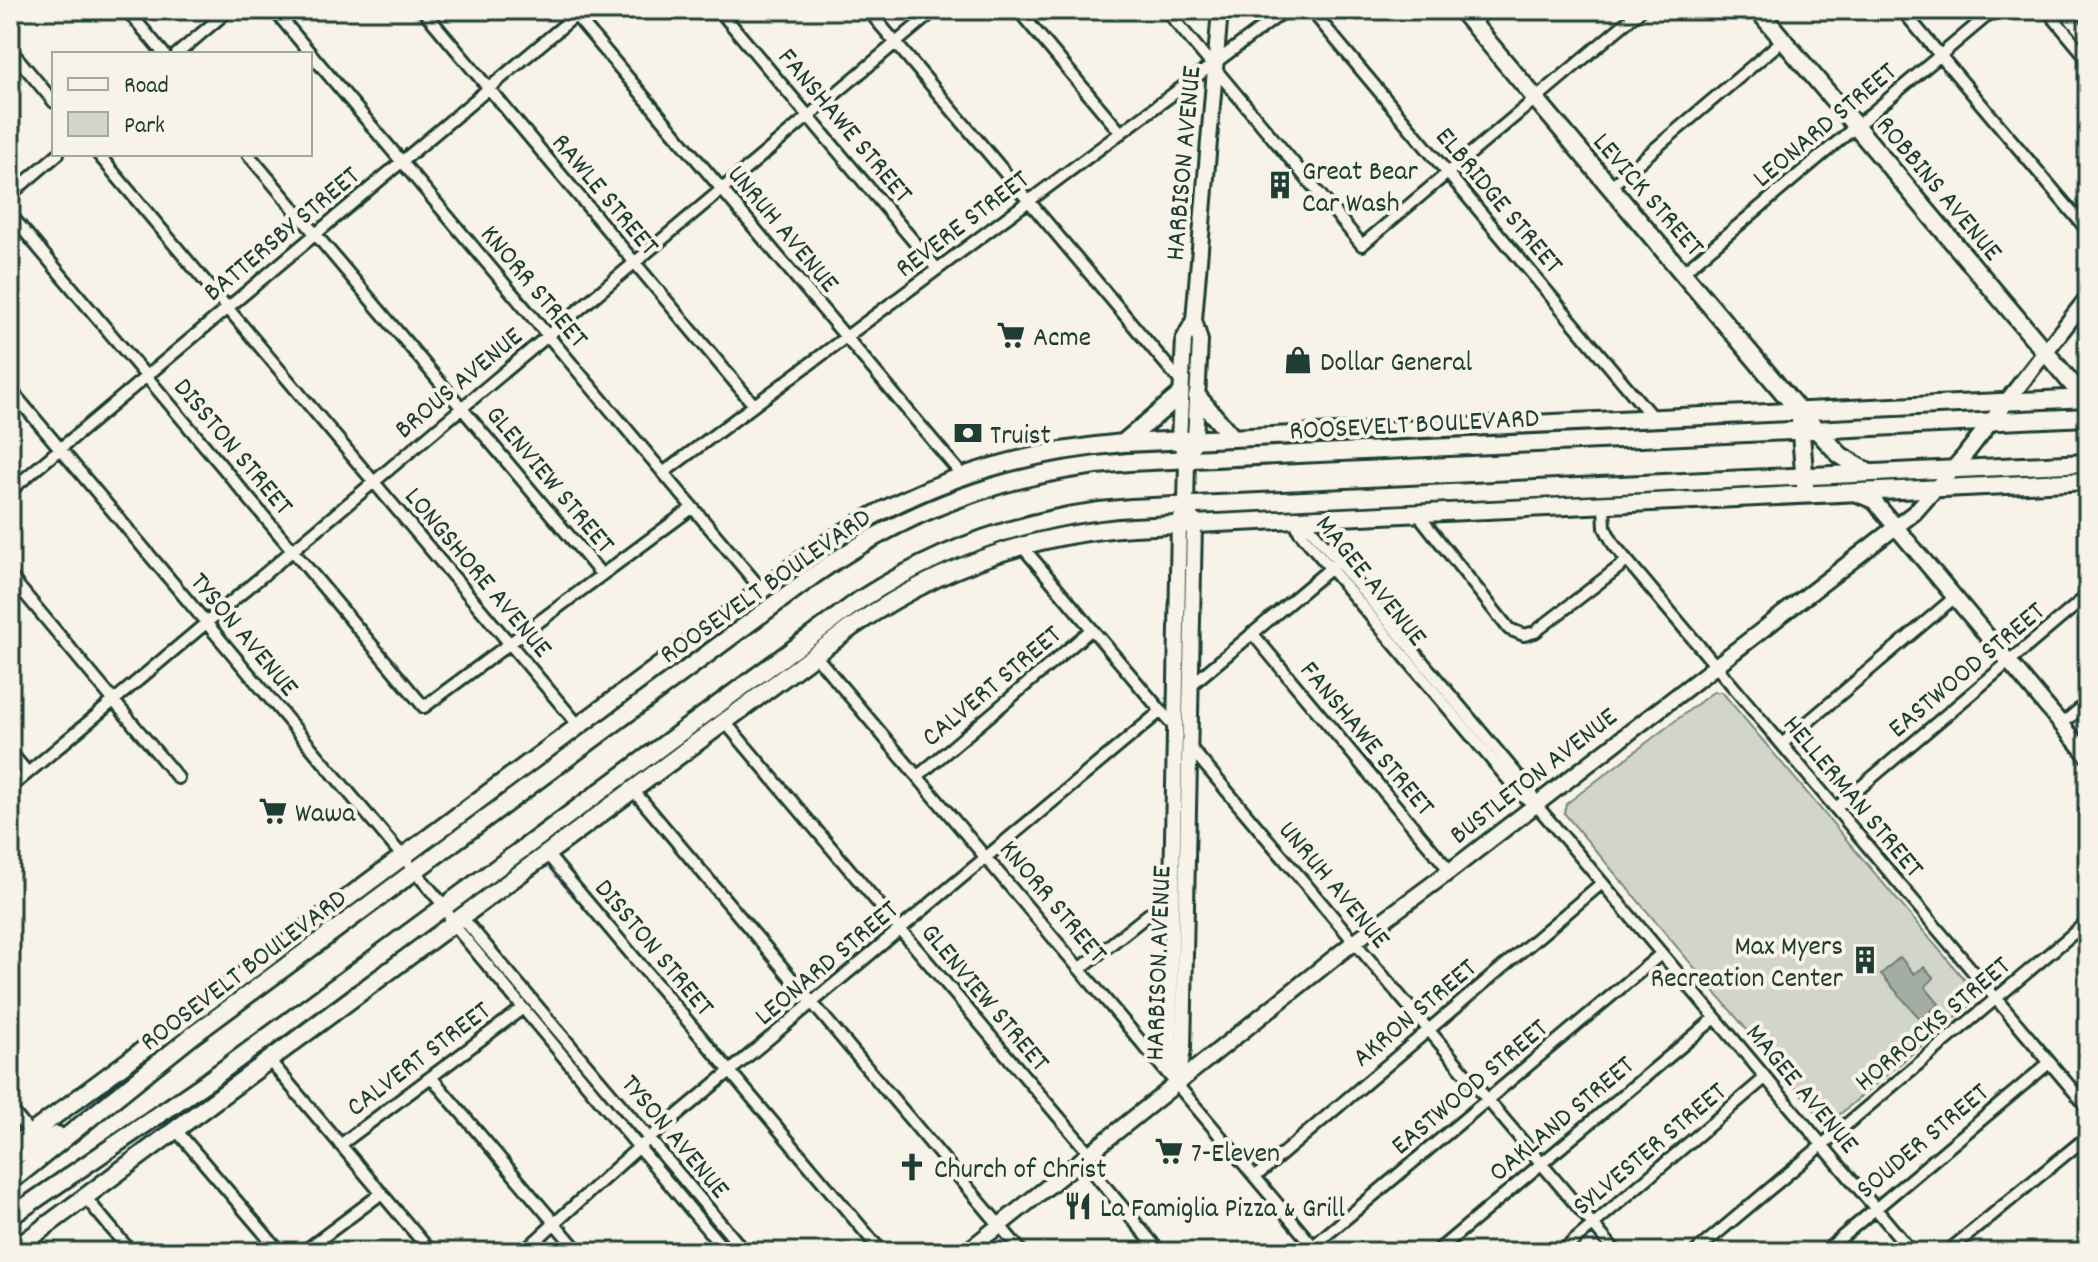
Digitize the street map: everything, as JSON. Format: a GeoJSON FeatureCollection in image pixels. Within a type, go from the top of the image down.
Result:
{"type":"FeatureCollection","features":[{"type":"Feature","properties":{"kind":"highway","name":"LEVICK STREET"},"geometry":{"type":"LineString","coordinates":[[1461,10],[1799,411]]}},
{"type":"Feature","properties":{"kind":"highway","name":"ROBBINS AVENUE"},"geometry":{"type":"LineString","coordinates":[[1758,10],[2086,398]]}},
{"type":"Feature","properties":{"kind":"highway"},"geometry":{"type":"LineString","coordinates":[[1123,443],[1186,391],[1233,438]]}},
{"type":"Feature","properties":{"kind":"highway","name":"ROOSEVELT BOULEVARD"},"geometry":{"type":"LineString","coordinates":[[10,1149],[823,545],[866,519],[932,486],[962,475],[1039,454],[1123,443],[2086,398]]}},
{"type":"Feature","properties":{"kind":"highway"},"geometry":{"type":"LineString","coordinates":[[1799,411],[1810,430],[1840,455],[1870,473]]}},
{"type":"Feature","properties":{"kind":"highway","name":"ROOSEVELT BOULEVARD"},"geometry":{"type":"LineString","coordinates":[[10,1182],[192,1036],[814,575],[875,535],[938,504],[1022,477],[1083,466],[2088,417]]}},
{"type":"Feature","properties":{"kind":"highway"},"geometry":{"type":"LineString","coordinates":[[1540,442],[1620,420]]}},
{"type":"Feature","properties":{"kind":"highway"},"geometry":{"type":"LineString","coordinates":[[1805,495],[1804,476],[1810,430]]}},
{"type":"Feature","properties":{"kind":"highway"},"geometry":{"type":"LineString","coordinates":[[1315,434],[1397,449]]}},
{"type":"Feature","properties":{"kind":"highway"},"geometry":{"type":"LineString","coordinates":[[10,1217],[157,1118],[829,621],[898,576],[967,543],[1034,522],[1110,510],[2088,463]]}},
{"type":"Feature","properties":{"kind":"highway"},"geometry":{"type":"LineString","coordinates":[[11,1252],[815,655],[907,592],[963,564],[1021,545],[1091,530],[2088,481]]}},
{"type":"Feature","properties":{"kind":"highway"},"geometry":{"type":"LineString","coordinates":[[1521,508],[1591,487]]}},
{"type":"Feature","properties":{"kind":"highway"},"geometry":{"type":"LineString","coordinates":[[269,1060],[357,971]]}},
{"type":"Feature","properties":{"kind":"highway"},"geometry":{"type":"LineString","coordinates":[[10,1158],[83,1122]]}},
{"type":"Feature","properties":{"kind":"main road","name":"HARBISON AVENUE"},"geometry":{"type":"LineString","coordinates":[[1179,890],[1190,686],[1186,391],[1200,341],[1194,320],[1220,10]]}},
{"type":"Feature","properties":{"kind":"main road","name":"BUSTLETON AVENUE"},"geometry":{"type":"LineString","coordinates":[[966,1252],[1354,942],[1924,504],[2088,297]]}},
{"type":"Feature","properties":{"kind":"main road"},"geometry":{"type":"LineString","coordinates":[[1855,493],[1870,498],[1896,527],[2088,756]]}},
{"type":"Feature","properties":{"kind":"main road","name":"HARBISON AVENUE"},"geometry":{"type":"LineString","coordinates":[[1177,1083],[1183,1044],[1175,729],[1186,524]]}},
{"type":"Feature","properties":{"kind":"street"},"geometry":{"type":"LineString","coordinates":[[127,10],[162,52]]}},
{"type":"Feature","properties":{"kind":"street"},"geometry":{"type":"LineString","coordinates":[[179,52],[229,10]]}},
{"type":"Feature","properties":{"kind":"street","name":"KNORR STREET"},"geometry":{"type":"LineString","coordinates":[[274,10],[309,52]]}},
{"type":"Feature","properties":{"kind":"street","name":"RAWLE STREET"},"geometry":{"type":"LineString","coordinates":[[423,10],[754,405]]}},
{"type":"Feature","properties":{"kind":"street","name":"FANSHAWE STREET"},"geometry":{"type":"LineString","coordinates":[[719,10],[937,269]]}},
{"type":"Feature","properties":{"kind":"street"},"geometry":{"type":"LineString","coordinates":[[868,10],[1186,391]]}},
{"type":"Feature","properties":{"kind":"street","name":"BROUS AVENUE"},"geometry":{"type":"LineString","coordinates":[[10,788],[935,10]]}},
{"type":"Feature","properties":{"kind":"street"},"geometry":{"type":"LineString","coordinates":[[1018,10],[1121,133]]}},
{"type":"Feature","properties":{"kind":"street"},"geometry":{"type":"LineString","coordinates":[[1166,10],[1362,245],[1641,10]]}},
{"type":"Feature","properties":{"kind":"street","name":"REVERE STREET"},"geometry":{"type":"LineString","coordinates":[[663,473],[1286,10]]}},
{"type":"Feature","properties":{"kind":"street","name":"ELBRIDGE STREET"},"geometry":{"type":"LineString","coordinates":[[1311,10],[1653,418]]}},
{"type":"Feature","properties":{"kind":"street"},"geometry":{"type":"LineString","coordinates":[[1472,23],[1488,10]]}},
{"type":"Feature","properties":{"kind":"street"},"geometry":{"type":"LineString","coordinates":[[1902,10],[2088,231]]}},
{"type":"Feature","properties":{"kind":"street","name":"LEONARD STREET"},"geometry":{"type":"LineString","coordinates":[[1683,272],[1994,10]]}},
{"type":"Feature","properties":{"kind":"street"},"geometry":{"type":"LineString","coordinates":[[2047,10],[2088,59]]}},
{"type":"Feature","properties":{"kind":"street"},"geometry":{"type":"LineString","coordinates":[[2063,10],[2088,40]]}},
{"type":"Feature","properties":{"kind":"street","name":"BATTERSBY STREET"},"geometry":{"type":"LineString","coordinates":[[10,491],[576,12]]}},
{"type":"Feature","properties":{"kind":"street","name":"UNRUH AVENUE"},"geometry":{"type":"LineString","coordinates":[[576,12],[962,475]]}},
{"type":"Feature","properties":{"kind":"street"},"geometry":{"type":"LineString","coordinates":[[1611,186],[1783,40]]}},
{"type":"Feature","properties":{"kind":"street"},"geometry":{"type":"LineString","coordinates":[[10,49],[52,100]]}},
{"type":"Feature","properties":{"kind":"street","name":"KNORR STREET"},"geometry":{"type":"LineString","coordinates":[[312,55],[762,590]]}},
{"type":"Feature","properties":{"kind":"street"},"geometry":{"type":"LineString","coordinates":[[10,195],[56,156]]}},
{"type":"Feature","properties":{"kind":"street","name":"LONGSHORE AVENUE"},"geometry":{"type":"LineString","coordinates":[[100,156],[579,726]]}},
{"type":"Feature","properties":{"kind":"street","name":"GLENVIEW STREET"},"geometry":{"type":"LineString","coordinates":[[250,156],[602,575]]}},
{"type":"Feature","properties":{"kind":"street","name":"DISSTON STREET"},"geometry":{"type":"LineString","coordinates":[[10,214],[424,707],[510,644]]}},
{"type":"Feature","properties":{"kind":"street","name":"TYSON AVENUE"},"geometry":{"type":"LineString","coordinates":[[10,389],[445,907],[552,1023],[745,1252]]}},
{"type":"Feature","properties":{"kind":"street","name":"HELLERMAN STREET"},"geometry":{"type":"LineString","coordinates":[[1604,505],[1607,534],[1627,561],[2088,1108]]}},
{"type":"Feature","properties":{"kind":"street"},"geometry":{"type":"LineString","coordinates":[[510,644],[692,508]]}},
{"type":"Feature","properties":{"kind":"street"},"geometry":{"type":"LineString","coordinates":[[1417,513],[1509,629],[1519,634],[1535,632],[1627,561]]}},
{"type":"Feature","properties":{"kind":"street","name":"MAGEE AVENUE"},"geometry":{"type":"LineString","coordinates":[[1295,519],[1299,531],[1334,565],[1428,676],[1522,796],[1536,805],[1912,1252]]}},
{"type":"Feature","properties":{"kind":"street","name":"UNRUH AVENUE"},"geometry":{"type":"LineString","coordinates":[[1021,545],[1616,1252]]}},
{"type":"Feature","properties":{"kind":"street"},"geometry":{"type":"LineString","coordinates":[[1190,686],[1334,565]]}},
{"type":"Feature","properties":{"kind":"street"},"geometry":{"type":"LineString","coordinates":[[10,576],[178,778]]}},
{"type":"Feature","properties":{"kind":"street","name":"EASTWOOD STREET"},"geometry":{"type":"LineString","coordinates":[[1836,808],[2088,595]]}},
{"type":"Feature","properties":{"kind":"street"},"geometry":{"type":"LineString","coordinates":[[1782,744],[1955,597]]}},
{"type":"Feature","properties":{"kind":"street","name":"CALVERT STREET"},"geometry":{"type":"LineString","coordinates":[[918,776],[1092,629]]}},
{"type":"Feature","properties":{"kind":"street","name":"FANSHAWE STREET"},"geometry":{"type":"LineString","coordinates":[[1252,633],[1450,871]]}},
{"type":"Feature","properties":{"kind":"street","name":"KNORR STREET"},"geometry":{"type":"LineString","coordinates":[[815,655],[1081,968],[1312,1250]]}},
{"type":"Feature","properties":{"kind":"street"},"geometry":{"type":"LineString","coordinates":[[2062,724],[2088,702]]}},
{"type":"Feature","properties":{"kind":"street","name":"LEONARD STREET"},"geometry":{"type":"LineString","coordinates":[[523,1252],[638,1148],[1161,711]]}},
{"type":"Feature","properties":{"kind":"street","name":"GLENVIEW STREET"},"geometry":{"type":"LineString","coordinates":[[725,722],[1086,1156],[1160,1252]]}},
{"type":"Feature","properties":{"kind":"street"},"geometry":{"type":"LineString","coordinates":[[10,752],[28,773]]}},
{"type":"Feature","properties":{"kind":"street"},"geometry":{"type":"LineString","coordinates":[[633,790],[1022,1252]]}},
{"type":"Feature","properties":{"kind":"street","name":"DISSTON STREET"},"geometry":{"type":"LineString","coordinates":[[547,854],[882,1252]]}},
{"type":"Feature","properties":{"kind":"street","name":"AKRON STREET"},"geometry":{"type":"LineString","coordinates":[[1255,1177],[1602,883]]}},
{"type":"Feature","properties":{"kind":"street"},"geometry":{"type":"LineString","coordinates":[[1081,968],[1179,890]]}},
{"type":"Feature","properties":{"kind":"street","name":"TYSON AVENUE"},"geometry":{"type":"LineString","coordinates":[[458,920],[523,1008],[726,1252]]}},
{"type":"Feature","properties":{"kind":"street","name":"HORROCKS STREET"},"geometry":{"type":"LineString","coordinates":[[1695,1252],[1995,999],[2086,927]]}},
{"type":"Feature","properties":{"kind":"street","name":"EASTWOOD STREET"},"geometry":{"type":"LineString","coordinates":[[1312,1250],[1661,954]]}},
{"type":"Feature","properties":{"kind":"street","name":"CALVERT STREET"},"geometry":{"type":"LineString","coordinates":[[340,1145],[523,1008]]}},
{"type":"Feature","properties":{"kind":"street","name":"OAKLAND STREET"},"geometry":{"type":"LineString","coordinates":[[1436,1252],[1715,1018]]}},
{"type":"Feature","properties":{"kind":"street"},"geometry":{"type":"LineString","coordinates":[[542,1031],[552,1023]]}},
{"type":"Feature","properties":{"kind":"street"},"geometry":{"type":"LineString","coordinates":[[269,1060],[431,1252]]}},
{"type":"Feature","properties":{"kind":"street","name":"SOUDER STREET"},"geometry":{"type":"LineString","coordinates":[[1824,1252],[2049,1063]]}},
{"type":"Feature","properties":{"kind":"street"},"geometry":{"type":"LineString","coordinates":[[431,1077],[579,1252]]}},
{"type":"Feature","properties":{"kind":"street","name":"SYLVESTER STREET"},"geometry":{"type":"LineString","coordinates":[[1561,1252],[1765,1078]]}},
{"type":"Feature","properties":{"kind":"street"},"geometry":{"type":"LineString","coordinates":[[10,1108],[30,1133]]}},
{"type":"Feature","properties":{"kind":"street"},"geometry":{"type":"LineString","coordinates":[[176,1130],[280,1252]]}},
{"type":"Feature","properties":{"kind":"street"},"geometry":{"type":"LineString","coordinates":[[1947,1252],[2088,1136]]}},
{"type":"Feature","properties":{"kind":"street"},"geometry":{"type":"LineString","coordinates":[[303,1252],[382,1193]]}},
{"type":"Feature","properties":{"kind":"street"},"geometry":{"type":"LineString","coordinates":[[85,1197],[131,1252]]}},
{"type":"Feature","properties":{"kind":"green space"},"geometry":{"type":"Polygon","coordinates":[[[1713,692],[1722,692],[1969,985],[1967,988],[1976,1000],[1827,1125],[1564,813],[1566,804],[1713,692]]]}},
{"type":"Feature","properties":{"kind":"shaded area"},"geometry":{"type":"Polygon","coordinates":[[[1900,957],[1914,974],[1924,967],[1934,978],[1925,987],[1939,1004],[1921,1020],[1881,974],[1900,957]]]}},
{"type":"Feature","properties":{"kind":"place","name":"Great Bear Car Wash"},"geometry":{"type":"Point","coordinates":[1280,185]}},
{"type":"Feature","properties":{"kind":"place","name":"Acme"},"geometry":{"type":"Point","coordinates":[1011,335]}},
{"type":"Feature","properties":{"kind":"place","name":"Dollar General"},"geometry":{"type":"Point","coordinates":[1298,360]}},
{"type":"Feature","properties":{"kind":"place","name":"Truist"},"geometry":{"type":"Point","coordinates":[968,433]}},
{"type":"Feature","properties":{"kind":"place","name":"Wawa"},"geometry":{"type":"Point","coordinates":[273,811]}},
{"type":"Feature","properties":{"kind":"place","name":"Max Myers Recreation Center"},"geometry":{"type":"Point","coordinates":[1865,960]}},
{"type":"Feature","properties":{"kind":"place","name":"7-Eleven"},"geometry":{"type":"Point","coordinates":[1169,1151]}},
{"type":"Feature","properties":{"kind":"place","name":"Church of Christ"},"geometry":{"type":"Point","coordinates":[912,1167]}},
{"type":"Feature","properties":{"kind":"place","name":"La Famiglia Pizza & Grill"},"geometry":{"type":"Point","coordinates":[1078,1206]}}]}
